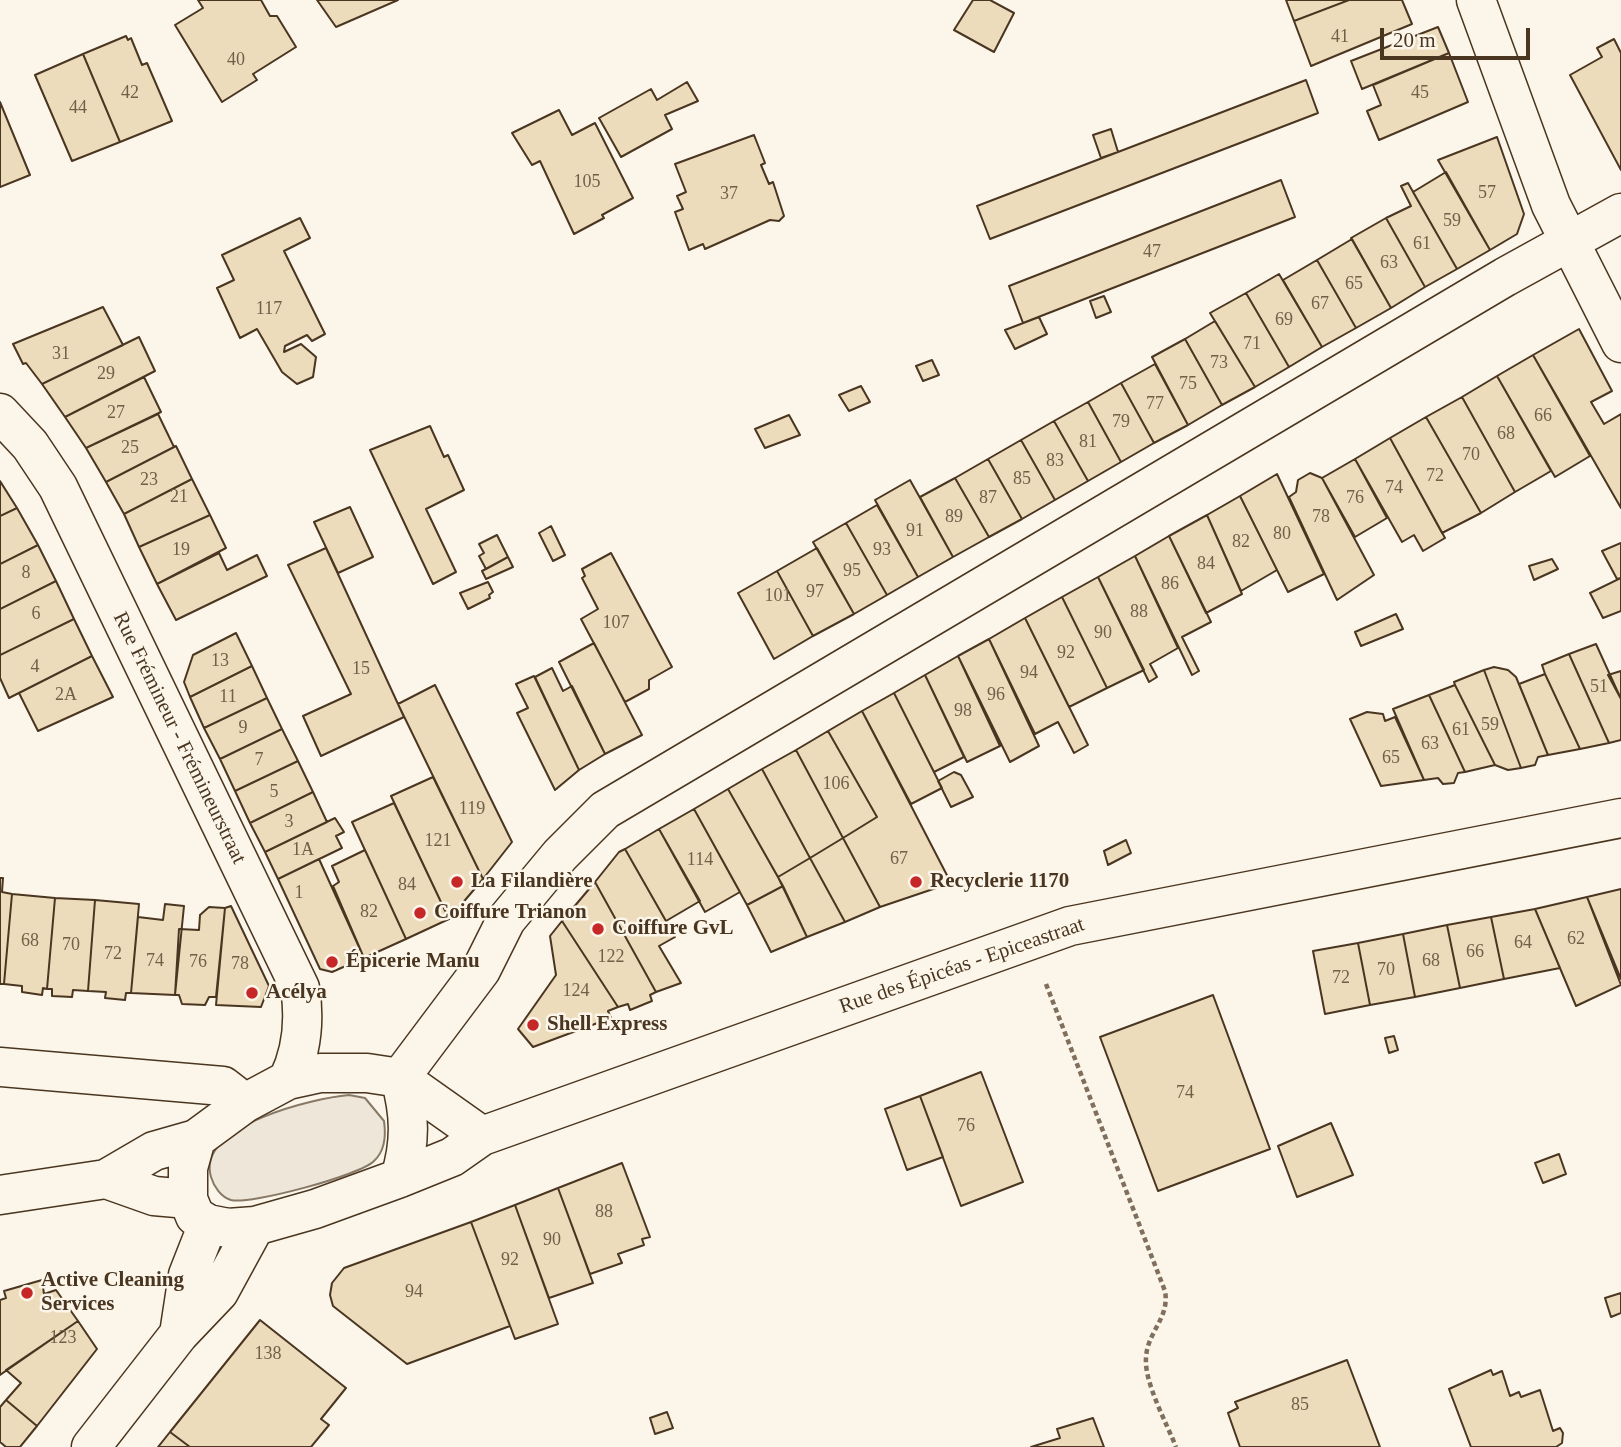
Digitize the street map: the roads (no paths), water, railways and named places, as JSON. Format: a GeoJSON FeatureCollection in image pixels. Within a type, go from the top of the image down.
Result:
{"type":"FeatureCollection","features":[{"type":"Feature","properties":{"kind":"street"},"geometry":{"type":"LineString","coordinates":[[1476,0],[1550,205],[1621,343]]}},
{"type":"Feature","properties":{"kind":"street"},"geometry":{"type":"LineString","coordinates":[[400,1078],[481,970],[506,920],[560,855],[605,810],[1569,241],[1621,213]]}},
{"type":"Feature","properties":{"kind":"street","name":"Rue Frémineur - Frémineurstraat"},"geometry":{"type":"LineString","coordinates":[[0,412],[30,445],[58,486],[300,988],[303,1010],[301,1033],[297,1060],[288,1080]]}},
{"type":"Feature","properties":{"kind":"street","name":"Rue des Épicéas - Epiceastraat"},"geometry":{"type":"LineString","coordinates":[[106,1179],[198,1211],[228,1228],[255,1226],[315,1209],[400,1178],[452,1157],[482,1136],[1070,926],[1621,818]]}},
{"type":"Feature","properties":{"kind":"street"},"geometry":{"type":"LineString","coordinates":[[0,1067],[223,1086],[245,1103]]}},
{"type":"Feature","properties":{"kind":"street"},"geometry":{"type":"LineString","coordinates":[[0,1195],[106,1179],[154,1151],[196,1139],[245,1103],[288,1080],[320,1073],[366,1073],[400,1078],[482,1136]]}},
{"type":"Feature","properties":{"kind":"street"},"geometry":{"type":"LineString","coordinates":[[400,1078],[408,1110],[409,1149],[400,1178]]}},
{"type":"Feature","properties":{"kind":"street"},"geometry":{"type":"LineString","coordinates":[[179,1334],[198,1211],[188,1168],[196,1139]]}},
{"type":"Feature","properties":{"kind":"street"},"geometry":{"type":"LineString","coordinates":[[91,1447],[179,1334],[219,1292],[255,1226]]}},
{"type":"Feature","properties":{"kind":"place","name":"La Filandière"},"geometry":{"type":"Point","coordinates":[457,882]}},
{"type":"Feature","properties":{"kind":"place","name":"Recyclerie 1170"},"geometry":{"type":"Point","coordinates":[916,882]}},
{"type":"Feature","properties":{"kind":"place","name":"Coiffure Trianon"},"geometry":{"type":"Point","coordinates":[420,913]}},
{"type":"Feature","properties":{"kind":"place","name":"Coiffure GvL"},"geometry":{"type":"Point","coordinates":[598,929]}},
{"type":"Feature","properties":{"kind":"place","name":"Épicerie Manu"},"geometry":{"type":"Point","coordinates":[332,962]}},
{"type":"Feature","properties":{"kind":"place","name":"Acélya"},"geometry":{"type":"Point","coordinates":[252,993]}},
{"type":"Feature","properties":{"kind":"place","name":"Shell Express"},"geometry":{"type":"Point","coordinates":[533,1025]}},
{"type":"Feature","properties":{"kind":"place","name":"Active Cleaning Services"},"geometry":{"type":"Point","coordinates":[27,1293]}}]}
